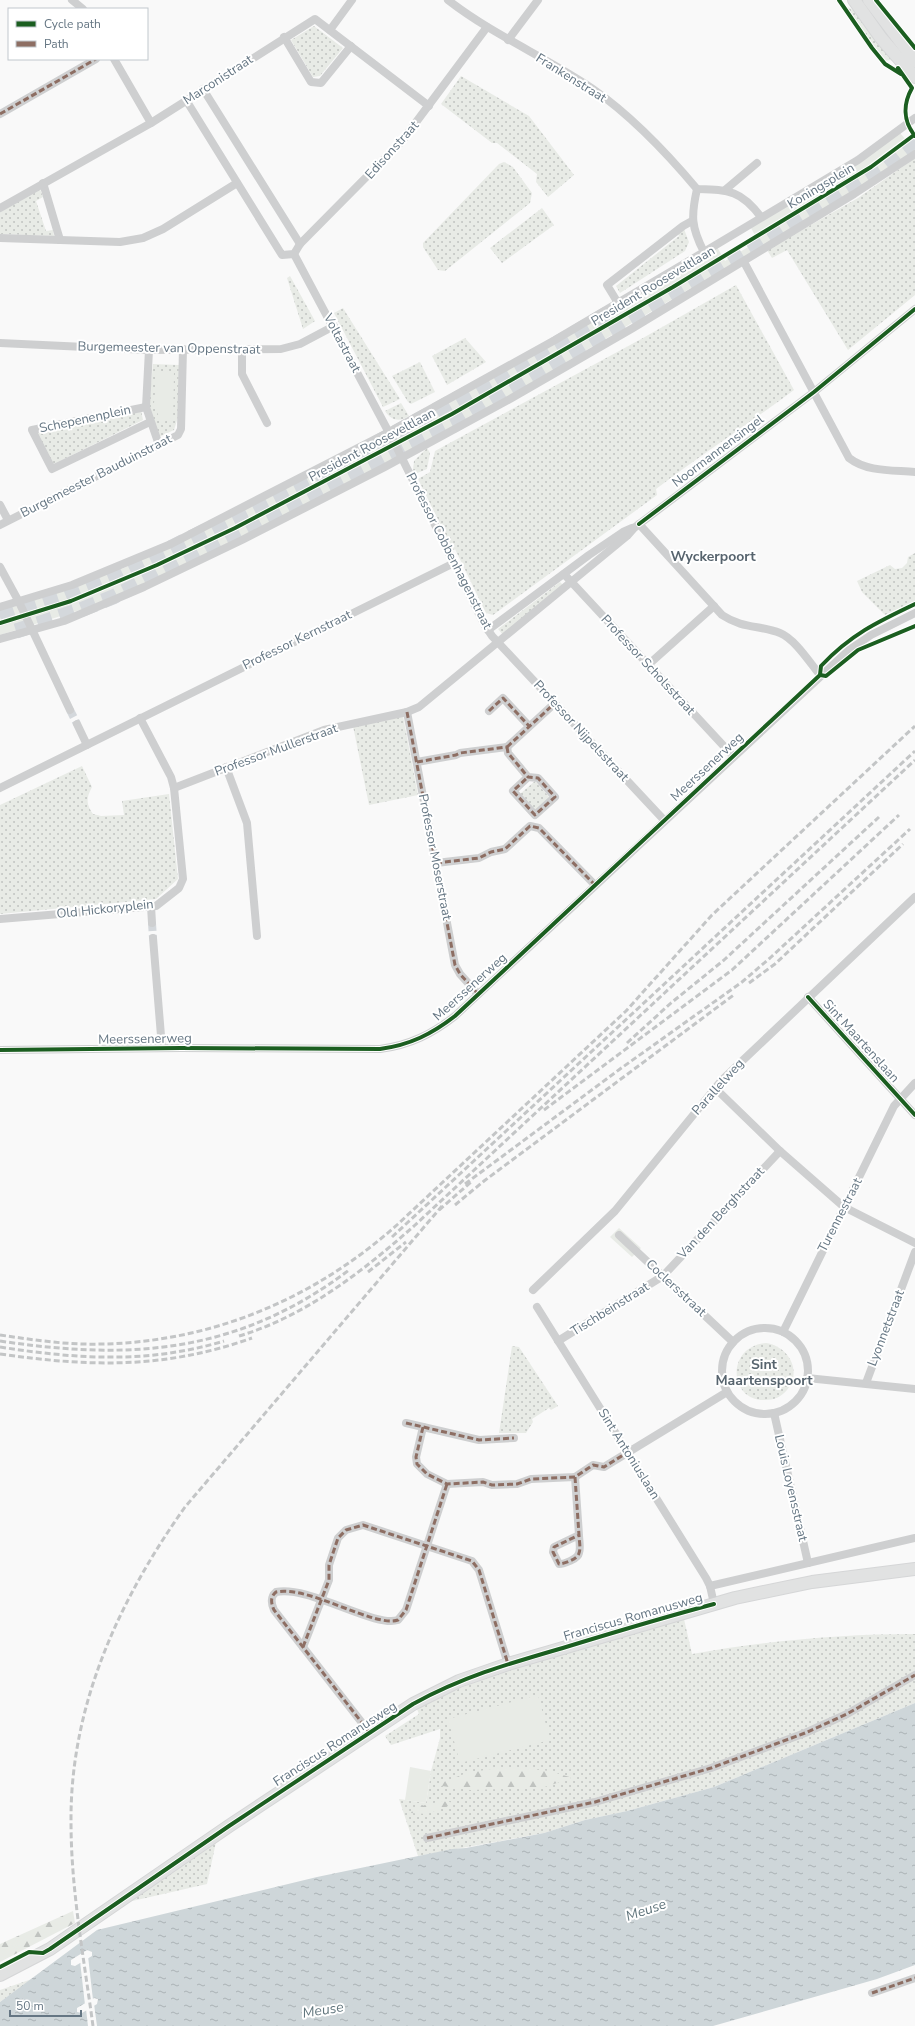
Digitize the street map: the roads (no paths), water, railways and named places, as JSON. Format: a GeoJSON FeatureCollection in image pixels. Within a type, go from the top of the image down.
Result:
{"type":"FeatureCollection","features":[{"type":"Feature","properties":{"kind":"street"},"geometry":{"type":"LineString","coordinates":[[72,0],[82,8]]}},
{"type":"Feature","properties":{"kind":"street"},"geometry":{"type":"LineString","coordinates":[[330,30],[352,0]]}},
{"type":"Feature","properties":{"kind":"street","name":"Frankenstraat"},"geometry":{"type":"LineString","coordinates":[[448,0],[487,27],[587,86],[613,104],[660,146],[697,189]]}},
{"type":"Feature","properties":{"kind":"street"},"geometry":{"type":"LineString","coordinates":[[508,40],[538,0]]}},
{"type":"Feature","properties":{"kind":"street"},"geometry":{"type":"LineString","coordinates":[[854,0],[881,38],[915,77]]}},
{"type":"Feature","properties":{"kind":"street"},"geometry":{"type":"LineString","coordinates":[[869,0],[915,61]]}},
{"type":"Feature","properties":{"kind":"street","name":"Marconistraat"},"geometry":{"type":"LineString","coordinates":[[0,208],[151,123],[284,37],[315,19],[429,106]]}},
{"type":"Feature","properties":{"kind":"street","name":"Edisonstraat"},"geometry":{"type":"LineString","coordinates":[[294,254],[300,244],[402,141],[487,27]]}},
{"type":"Feature","properties":{"kind":"street"},"geometry":{"type":"LineString","coordinates":[[284,37],[311,82],[321,83],[351,46]]}},
{"type":"Feature","properties":{"kind":"street"},"geometry":{"type":"LineString","coordinates":[[0,114],[94,60]]}},
{"type":"Feature","properties":{"kind":"street"},"geometry":{"type":"LineString","coordinates":[[115,60],[151,123]]}},
{"type":"Feature","properties":{"kind":"street"},"geometry":{"type":"LineString","coordinates":[[203,89],[300,244]]}},
{"type":"Feature","properties":{"kind":"street"},"geometry":{"type":"LineString","coordinates":[[186,100],[282,255],[294,254]]}},
{"type":"Feature","properties":{"kind":"street","name":"Koningsplein"},"geometry":{"type":"LineString","coordinates":[[729,236],[858,160],[915,118]]}},
{"type":"Feature","properties":{"kind":"street","name":"Koningsplein"},"geometry":{"type":"LineString","coordinates":[[744,262],[866,187],[915,154]]}},
{"type":"Feature","properties":{"kind":"street"},"geometry":{"type":"LineString","coordinates":[[725,190],[757,164]]}},
{"type":"Feature","properties":{"kind":"street"},"geometry":{"type":"LineString","coordinates":[[43,183],[60,240]]}},
{"type":"Feature","properties":{"kind":"street"},"geometry":{"type":"LineString","coordinates":[[0,238],[120,242],[143,238],[163,229],[237,183]]}},
{"type":"Feature","properties":{"kind":"street"},"geometry":{"type":"LineString","coordinates":[[692,221],[697,189],[725,190],[736,193],[746,199],[761,217]]}},
{"type":"Feature","properties":{"kind":"street","name":"President Rooseveltlaan"},"geometry":{"type":"LineString","coordinates":[[618,302],[607,285],[683,226],[692,221],[696,238],[704,252]]}},
{"type":"Feature","properties":{"kind":"street","name":"President Rooseveltlaan"},"geometry":{"type":"LineString","coordinates":[[0,608],[72,585],[171,544],[389,432],[618,302],[729,236]]}},
{"type":"Feature","properties":{"kind":"street","name":"Voltastraat"},"geometry":{"type":"LineString","coordinates":[[294,254],[334,326],[402,458]]}},
{"type":"Feature","properties":{"kind":"street"},"geometry":{"type":"LineString","coordinates":[[744,262],[844,450],[857,465],[866,468],[915,472]]}},
{"type":"Feature","properties":{"kind":"street","name":"President Rooseveltlaan"},"geometry":{"type":"LineString","coordinates":[[0,639],[64,621],[193,565],[402,458],[517,395],[744,262]]}},
{"type":"Feature","properties":{"kind":"street"},"geometry":{"type":"LineString","coordinates":[[814,392],[915,308]]}},
{"type":"Feature","properties":{"kind":"street","name":"Burgemeester van Oppenstraat"},"geometry":{"type":"LineString","coordinates":[[0,344],[149,350],[242,350],[288,348],[300,344],[334,326]]}},
{"type":"Feature","properties":{"kind":"street","name":"Burgemeester Bauduinstraat"},"geometry":{"type":"LineString","coordinates":[[0,525],[159,445],[180,432],[183,349]]}},
{"type":"Feature","properties":{"kind":"street"},"geometry":{"type":"LineString","coordinates":[[149,350],[146,407],[159,445]]}},
{"type":"Feature","properties":{"kind":"street"},"geometry":{"type":"LineString","coordinates":[[242,350],[242,374],[267,423]]}},
{"type":"Feature","properties":{"kind":"street","name":"Noormannensingel"},"geometry":{"type":"LineString","coordinates":[[498,642],[671,498],[814,392]]}},
{"type":"Feature","properties":{"kind":"street","name":"Schepenenplein"},"geometry":{"type":"LineString","coordinates":[[146,407],[32,430],[52,469],[150,422]]}},
{"type":"Feature","properties":{"kind":"street","name":"Professor Cobbenhagenstraat"},"geometry":{"type":"LineString","coordinates":[[402,458],[488,630],[498,642]]}},
{"type":"Feature","properties":{"kind":"street"},"geometry":{"type":"LineString","coordinates":[[0,505],[8,520]]}},
{"type":"Feature","properties":{"kind":"street"},"geometry":{"type":"LineString","coordinates":[[636,526],[722,615],[734,623],[780,633],[789,638],[820,676]]}},
{"type":"Feature","properties":{"kind":"street","name":"Noormannensingel"},"geometry":{"type":"LineString","coordinates":[[488,630],[623,532],[636,526]]}},
{"type":"Feature","properties":{"kind":"street","name":"Professor Kernstraat"},"geometry":{"type":"LineString","coordinates":[[140,718],[454,563]]}},
{"type":"Feature","properties":{"kind":"street"},"geometry":{"type":"LineString","coordinates":[[0,567],[19,602],[70,710]]}},
{"type":"Feature","properties":{"kind":"street","name":"Professor Scholsstraat"},"geometry":{"type":"LineString","coordinates":[[564,574],[734,756]]}},
{"type":"Feature","properties":{"kind":"street"},"geometry":{"type":"LineString","coordinates":[[648,665],[714,606]]}},
{"type":"Feature","properties":{"kind":"street","name":"Meerssenerweg"},"geometry":{"type":"LineString","coordinates":[[0,1050],[162,1048],[366,1049],[391,1047],[414,1041],[436,1030],[478,994],[849,650],[867,637],[915,613]]}},
{"type":"Feature","properties":{"kind":"street","name":"Professor Nijpelsstraat"},"geometry":{"type":"LineString","coordinates":[[498,642],[664,820]]}},
{"type":"Feature","properties":{"kind":"street","name":"Professor Mullerstraat"},"geometry":{"type":"LineString","coordinates":[[174,788],[324,730],[407,712],[418,706],[498,642]]}},
{"type":"Feature","properties":{"kind":"street"},"geometry":{"type":"LineString","coordinates":[[489,710],[503,698],[530,726]]}},
{"type":"Feature","properties":{"kind":"street"},"geometry":{"type":"LineString","coordinates":[[417,762],[460,753],[507,746],[556,703]]}},
{"type":"Feature","properties":{"kind":"street","name":"Professor Moserstraat"},"geometry":{"type":"LineString","coordinates":[[407,712],[455,965],[460,974],[478,994]]}},
{"type":"Feature","properties":{"kind":"street"},"geometry":{"type":"LineString","coordinates":[[0,788],[140,718]]}},
{"type":"Feature","properties":{"kind":"street","name":"Old Hickoryplein"},"geometry":{"type":"LineString","coordinates":[[0,919],[151,906],[160,904],[179,888],[183,879],[174,788],[171,777],[140,718]]}},
{"type":"Feature","properties":{"kind":"street"},"geometry":{"type":"LineString","coordinates":[[77,724],[87,745]]}},
{"type":"Feature","properties":{"kind":"street"},"geometry":{"type":"LineString","coordinates":[[507,746],[508,753],[528,777],[538,778],[555,798],[535,815],[513,791],[528,777]]}},
{"type":"Feature","properties":{"kind":"street"},"geometry":{"type":"LineString","coordinates":[[226,767],[247,823],[257,936]]}},
{"type":"Feature","properties":{"kind":"street"},"geometry":{"type":"LineString","coordinates":[[436,863],[479,858],[491,852],[505,849],[530,826],[539,828],[595,885]]}},
{"type":"Feature","properties":{"kind":"street","name":"Parallelweg"},"geometry":{"type":"LineString","coordinates":[[533,1290],[615,1211],[715,1088],[808,997],[915,896]]}},
{"type":"Feature","properties":{"kind":"street"},"geometry":{"type":"LineString","coordinates":[[151,906],[152,923]]}},
{"type":"Feature","properties":{"kind":"street"},"geometry":{"type":"LineString","coordinates":[[153,938],[162,1048]]}},
{"type":"Feature","properties":{"kind":"street","name":"Sint Maartenslaan"},"geometry":{"type":"LineString","coordinates":[[808,997],[915,1115]]}},
{"type":"Feature","properties":{"kind":"street","name":"Turennestraat"},"geometry":{"type":"LineString","coordinates":[[783,1332],[894,1106],[915,1083]]}},
{"type":"Feature","properties":{"kind":"street"},"geometry":{"type":"LineString","coordinates":[[715,1088],[780,1150],[844,1207],[915,1243]]}},
{"type":"Feature","properties":{"kind":"street","name":"Van den Berghstraat"},"geometry":{"type":"LineString","coordinates":[[663,1276],[780,1150]]}},
{"type":"Feature","properties":{"kind":"street","name":"Coclersstraat"},"geometry":{"type":"LineString","coordinates":[[619,1235],[733,1342]]}},
{"type":"Feature","properties":{"kind":"street","name":"Lyonnetstraat"},"geometry":{"type":"LineString","coordinates":[[866,1383],[915,1252]]}},
{"type":"Feature","properties":{"kind":"street","name":"Tischbeinstraat"},"geometry":{"type":"LineString","coordinates":[[558,1341],[663,1276]]}},
{"type":"Feature","properties":{"kind":"street","name":"Sint Antoniuslaan"},"geometry":{"type":"LineString","coordinates":[[537,1307],[710,1586],[714,1604]]}},
{"type":"Feature","properties":{"kind":"street"},"geometry":{"type":"LineString","coordinates":[[756,1329],[770,1329],[783,1332],[794,1340],[802,1351],[807,1364],[807,1378],[802,1392],[794,1403],[774,1413],[758,1414],[747,1410],[738,1405],[727,1392],[723,1381],[722,1369],[724,1357],[733,1342],[744,1334],[756,1329]]}},
{"type":"Feature","properties":{"kind":"street"},"geometry":{"type":"LineString","coordinates":[[807,1378],[915,1389]]}},
{"type":"Feature","properties":{"kind":"street"},"geometry":{"type":"LineString","coordinates":[[423,1427],[416,1457],[417,1464],[427,1474],[447,1484],[483,1482],[492,1485],[517,1484],[531,1479],[575,1477],[593,1465],[604,1467],[727,1392]]}},
{"type":"Feature","properties":{"kind":"street","name":"Louis Loyensstraat"},"geometry":{"type":"LineString","coordinates":[[774,1413],[808,1563]]}},
{"type":"Feature","properties":{"kind":"street"},"geometry":{"type":"LineString","coordinates":[[406,1423],[479,1440],[514,1438]]}},
{"type":"Feature","properties":{"kind":"street"},"geometry":{"type":"LineString","coordinates":[[575,1477],[579,1536]]}},
{"type":"Feature","properties":{"kind":"street"},"geometry":{"type":"LineString","coordinates":[[370,1733],[274,1610],[271,1602],[272,1598],[276,1592],[284,1591],[322,1599],[385,1621],[398,1620],[406,1610],[447,1484]]}},
{"type":"Feature","properties":{"kind":"street"},"geometry":{"type":"LineString","coordinates":[[304,1647],[329,1580],[328,1565],[338,1538],[346,1530],[363,1525],[472,1561],[476,1566],[508,1664]]}},
{"type":"Feature","properties":{"kind":"street","name":"Franciscus Romanusweg"},"geometry":{"type":"LineString","coordinates":[[710,1586],[915,1538]]}},
{"type":"Feature","properties":{"kind":"street","name":"Franciscus Romanusweg"},"geometry":{"type":"LineString","coordinates":[[0,1975],[50,1949],[172,1864],[413,1704],[445,1687],[508,1664],[714,1604],[769,1590],[812,1582],[915,1569]]}},
{"type":"Feature","properties":{"kind":"street"},"geometry":{"type":"LineString","coordinates":[[427,1838],[595,1802],[711,1768],[805,1733],[847,1714],[915,1675]]}},
{"type":"Feature","properties":{"kind":"street"},"geometry":{"type":"LineString","coordinates":[[872,1993],[915,1978]]}},
{"type":"Feature","properties":{"kind":"water","name":"Meuse"},"geometry":{"type":"Polygon","coordinates":[[[915,1703],[915,1965],[877,1979],[713,2026],[0,2026],[0,2002],[97,1930],[317,1877],[452,1849],[466,1848],[544,1833],[585,1820],[627,1811],[714,1787],[915,1703]],[[87,1950],[71,1960],[71,1965],[75,1966],[92,1956],[92,1952],[87,1950]],[[94,1998],[77,2008],[77,2012],[82,2013],[97,2004],[98,1999],[94,1998]]]}},
{"type":"Feature","properties":{"kind":"tunnel"},"geometry":{"type":"LineString","coordinates":[[16,631],[80,610],[113,597],[454,425],[757,244],[885,164],[915,140]]}},
{"type":"Feature","properties":{"kind":"tunnel"},"geometry":{"type":"LineString","coordinates":[[495,380],[608,313]]}},
{"type":"Feature","properties":{"kind":"tunnel"},"geometry":{"type":"LineString","coordinates":[[0,617],[60,597],[115,575],[316,476],[502,374]]}},
{"type":"Feature","properties":{"kind":"tunnel"},"geometry":{"type":"LineString","coordinates":[[70,710],[77,724]]}},
{"type":"Feature","properties":{"kind":"tunnel"},"geometry":{"type":"LineString","coordinates":[[152,923],[153,938]]}},
{"type":"Feature","properties":{"kind":"railway"},"geometry":{"type":"LineString","coordinates":[[0,1335],[51,1342],[81,1344],[125,1343],[168,1338],[210,1328],[251,1315],[290,1297],[328,1276],[364,1252],[398,1224],[626,1011],[712,915],[915,726]]}},
{"type":"Feature","properties":{"kind":"railway"},"geometry":{"type":"LineString","coordinates":[[392,1237],[915,751]]}},
{"type":"Feature","properties":{"kind":"railway"},"geometry":{"type":"LineString","coordinates":[[239,1336],[287,1317],[310,1304],[354,1275],[395,1243],[915,760]]}},
{"type":"Feature","properties":{"kind":"railway"},"geometry":{"type":"LineString","coordinates":[[544,1110],[732,970],[899,815]]}},
{"type":"Feature","properties":{"kind":"railway"},"geometry":{"type":"LineString","coordinates":[[627,1043],[671,1003],[724,960],[879,817]]}},
{"type":"Feature","properties":{"kind":"railway"},"geometry":{"type":"LineString","coordinates":[[465,1184],[620,1069],[742,982],[910,829]]}},
{"type":"Feature","properties":{"kind":"railway"},"geometry":{"type":"LineString","coordinates":[[749,983],[775,964],[903,844]]}},
{"type":"Feature","properties":{"kind":"railway"},"geometry":{"type":"LineString","coordinates":[[455,1205],[484,1181],[735,994]]}},
{"type":"Feature","properties":{"kind":"railway"},"geometry":{"type":"LineString","coordinates":[[439,1210],[471,1182]]}},
{"type":"Feature","properties":{"kind":"railway"},"geometry":{"type":"LineString","coordinates":[[93,2026],[73,1873],[71,1822],[73,1779],[79,1737],[89,1696],[103,1656],[139,1579],[161,1542],[185,1507],[442,1206]]}},
{"type":"Feature","properties":{"kind":"railway"},"geometry":{"type":"LineString","coordinates":[[368,1272],[406,1242]]}},
{"type":"Feature","properties":{"kind":"railway"},"geometry":{"type":"LineString","coordinates":[[0,1341],[48,1347],[95,1350],[139,1349],[183,1344],[225,1334],[267,1319],[308,1298],[349,1270]]}},
{"type":"Feature","properties":{"kind":"railway"},"geometry":{"type":"LineString","coordinates":[[0,1354],[97,1363],[128,1362],[158,1360],[189,1355],[220,1348],[252,1338]]}},
{"type":"Feature","properties":{"kind":"railway"},"geometry":{"type":"LineString","coordinates":[[0,1347],[57,1354],[112,1357],[168,1353],[224,1341]]}},
{"type":"Feature","properties":{"kind":"district","name":"Wyckerpoort"},"geometry":{"type":"Point","coordinates":[713,556]}},
{"type":"Feature","properties":{"kind":"district","name":"Sint Maartenspoort"},"geometry":{"type":"Point","coordinates":[764,1372]}}]}
